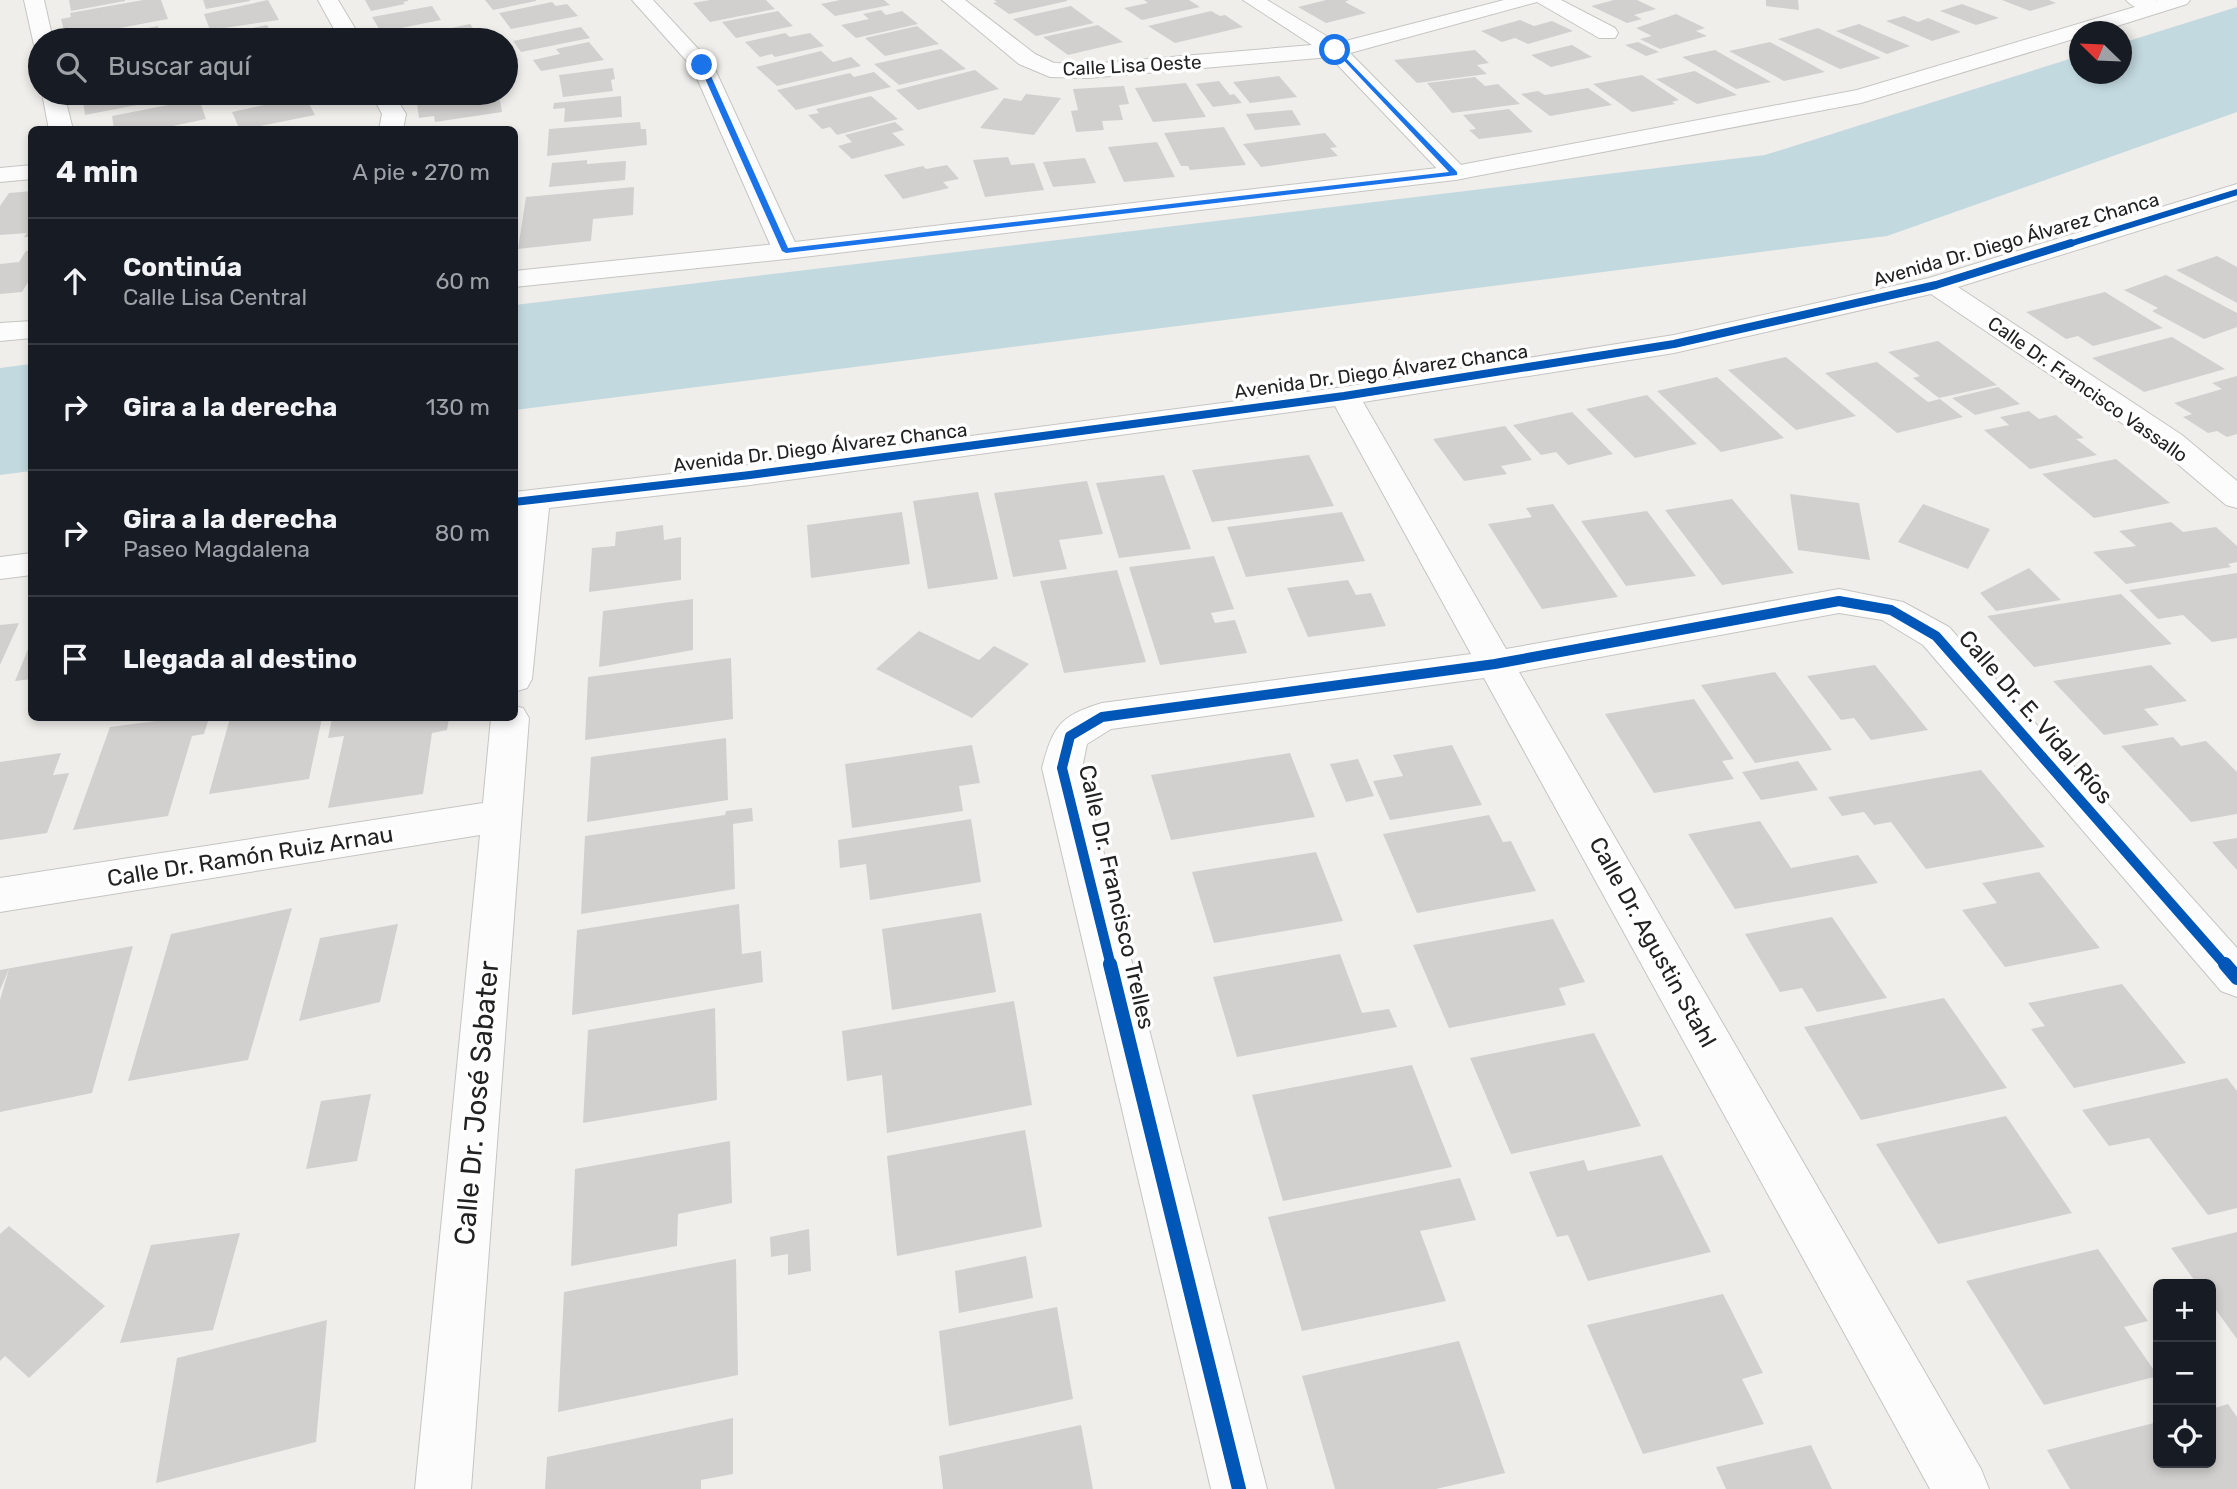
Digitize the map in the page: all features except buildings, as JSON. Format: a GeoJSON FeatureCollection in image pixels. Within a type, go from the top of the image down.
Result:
{"type":"FeatureCollection","features":[{"type":"Feature","properties":{"kind":"street"},"geometry":{"type":"LineString","coordinates":[[34,0],[40,28]]}},
{"type":"Feature","properties":{"kind":"street"},"geometry":{"type":"LineString","coordinates":[[328,0],[344,28]]}},
{"type":"Feature","properties":{"kind":"street"},"geometry":{"type":"LineString","coordinates":[[642,0],[702,65],[786,251]]}},
{"type":"Feature","properties":{"kind":"street","name":"Calle Lisa Oeste"},"geometry":{"type":"LineString","coordinates":[[952,0],[1027,59],[1049,70],[1088,71],[1335,50],[1528,0]]}},
{"type":"Feature","properties":{"kind":"street"},"geometry":{"type":"LineString","coordinates":[[1252,0],[1335,50],[1455,173]]}},
{"type":"Feature","properties":{"kind":"street"},"geometry":{"type":"LineString","coordinates":[[1546,0],[1608,33]]}},
{"type":"Feature","properties":{"kind":"street"},"geometry":{"type":"LineString","coordinates":[[518,279],[786,251],[1455,173],[1861,96],[2158,3]]}},
{"type":"Feature","properties":{"kind":"street"},"geometry":{"type":"LineString","coordinates":[[56,105],[60,126]]}},
{"type":"Feature","properties":{"kind":"street"},"geometry":{"type":"LineString","coordinates":[[389,105],[394,114],[391,126]]}},
{"type":"Feature","properties":{"kind":"street"},"geometry":{"type":"LineString","coordinates":[[0,174],[28,172]]}},
{"type":"Feature","properties":{"kind":"street","name":"Avenida Dr. Diego Álvarez Chanca"},"geometry":{"type":"LineString","coordinates":[[524,501],[764,473],[1343,396],[1674,344],[1936,285],[2237,192]]}},
{"type":"Feature","properties":{"kind":"street","name":"Calle Dr. Francisco Vassallo"},"geometry":{"type":"LineString","coordinates":[[1936,285],[2171,442],[2237,498]]}},
{"type":"Feature","properties":{"kind":"street"},"geometry":{"type":"LineString","coordinates":[[0,332],[28,329]]}},
{"type":"Feature","properties":{"kind":"street","name":"Calle Dr. Agustin Stahl"},"geometry":{"type":"LineString","coordinates":[[1343,396],[1961,1489]]}},
{"type":"Feature","properties":{"kind":"street"},"geometry":{"type":"LineString","coordinates":[[518,608],[524,501]]}},
{"type":"Feature","properties":{"kind":"street"},"geometry":{"type":"LineString","coordinates":[[0,568],[28,564]]}},
{"type":"Feature","properties":{"kind":"street","name":"Calle Dr. E. Vidal Ríos"},"geometry":{"type":"LineString","coordinates":[[1495,664],[1839,601],[1891,610],[1936,636],[2237,978]]}},
{"type":"Feature","properties":{"kind":"street","name":"Calle Dr. Francisco Trelles"},"geometry":{"type":"LineString","coordinates":[[1239,1489],[1062,768],[1070,736],[1102,717],[1495,664]]}},
{"type":"Feature","properties":{"kind":"street","name":"Calle Dr. José Sabater"},"geometry":{"type":"LineString","coordinates":[[443,1489],[510,721]]}},
{"type":"Feature","properties":{"kind":"street","name":"Calle Dr. Ramón Ruiz Arnau"},"geometry":{"type":"LineString","coordinates":[[0,895],[500,816]]}},
{"type":"Feature","properties":{"kind":"water"},"geometry":{"type":"Polygon","coordinates":[[[2237,7],[2237,112],[1887,236],[518,410],[518,305],[1765,155],[2069,59],[2069,84],[2132,84],[2132,40],[2237,7]]]}},
{"type":"Feature","properties":{"kind":"water"},"geometry":{"type":"Polygon","coordinates":[[[28,364],[28,471],[0,475],[0,368],[28,364]]]}},
{"type":"Feature","properties":{"kind":"cycle path"},"geometry":{"type":"LineString","coordinates":[[518,502],[750,475],[1344,396],[1674,344],[1936,285],[2237,192]]}},
{"type":"Feature","properties":{"kind":"cycle path"},"geometry":{"type":"LineString","coordinates":[[1239,1489],[1062,768],[1070,736],[1102,717],[1495,664],[1839,601],[1891,610],[1936,636],[2237,978]]}},
{"type":"Feature","properties":{"kind":"route"},"geometry":{"type":"LineString","coordinates":[[702,65],[786,251],[1455,173],[1335,50]]}}]}
